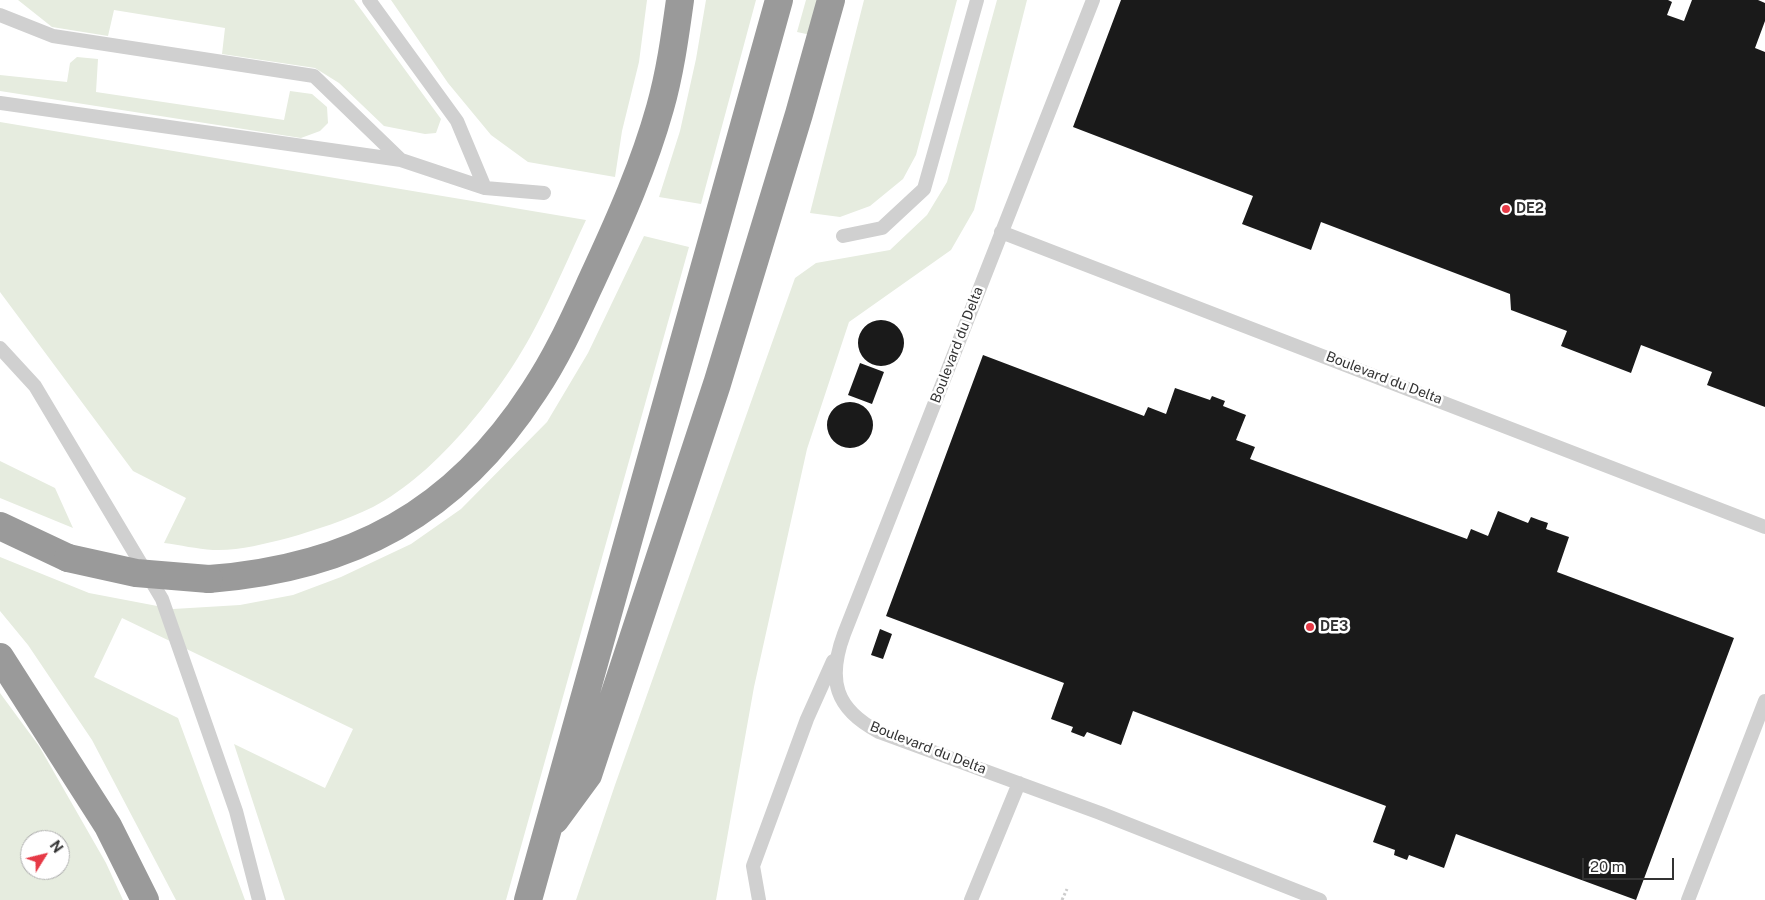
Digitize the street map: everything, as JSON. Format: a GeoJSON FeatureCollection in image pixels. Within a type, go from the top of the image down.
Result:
{"type":"FeatureCollection","features":[{"type":"Feature","properties":{"kind":"highway"},"geometry":{"type":"LineString","coordinates":[[0,526],[68,558],[136,574],[209,579],[236,577],[301,566],[357,547],[412,518],[459,482],[502,436],[535,390],[564,339],[616,227],[641,166],[660,108],[673,53],[680,0]]}},
{"type":"Feature","properties":{"kind":"highway"},"geometry":{"type":"LineString","coordinates":[[528,900],[544,836],[779,0]]}},
{"type":"Feature","properties":{"kind":"highway"},"geometry":{"type":"LineString","coordinates":[[544,836],[588,774],[717,384],[799,114],[830,0]]}},
{"type":"Feature","properties":{"kind":"highway"},"geometry":{"type":"LineString","coordinates":[[0,657],[108,826],[145,900]]}},
{"type":"Feature","properties":{"kind":"lane"},"geometry":{"type":"LineString","coordinates":[[369,0],[457,121],[485,188]]}},
{"type":"Feature","properties":{"kind":"lane"},"geometry":{"type":"LineString","coordinates":[[843,236],[882,228],[924,189],[977,0]]}},
{"type":"Feature","properties":{"kind":"lane","name":"Boulevard du Delta"},"geometry":{"type":"LineString","coordinates":[[1093,0],[839,649],[836,684],[844,703],[857,720],[879,732],[1019,783],[1320,900]]}},
{"type":"Feature","properties":{"kind":"lane"},"geometry":{"type":"LineString","coordinates":[[0,14],[52,36],[314,76],[401,160]]}},
{"type":"Feature","properties":{"kind":"lane"},"geometry":{"type":"LineString","coordinates":[[0,103],[401,160],[485,188],[544,193]]}},
{"type":"Feature","properties":{"kind":"lane","name":"Boulevard du Delta"},"geometry":{"type":"LineString","coordinates":[[1001,232],[1765,526]]}},
{"type":"Feature","properties":{"kind":"lane"},"geometry":{"type":"LineString","coordinates":[[0,348],[35,386],[162,600],[236,812],[259,900]]}},
{"type":"Feature","properties":{"kind":"lane"},"geometry":{"type":"LineString","coordinates":[[759,900],[753,866],[807,719],[839,649]]}},
{"type":"Feature","properties":{"kind":"lane"},"geometry":{"type":"LineString","coordinates":[[1688,900],[1765,702]]}},
{"type":"Feature","properties":{"kind":"lane"},"geometry":{"type":"LineString","coordinates":[[971,900],[1019,783]]}},
{"type":"Feature","properties":{"kind":"path"},"geometry":{"type":"LineString","coordinates":[[1062,900],[1067,889]]}},
{"type":"Feature","properties":{"kind":"shaded area"},"geometry":{"type":"Polygon","coordinates":[[[18,0],[354,0],[441,119],[436,133],[425,134],[384,126],[339,83],[315,68],[222,54],[225,28],[114,10],[108,36],[52,27],[18,0]]]}},
{"type":"Feature","properties":{"kind":"shaded area"},"geometry":{"type":"Polygon","coordinates":[[[391,0],[647,0],[639,62],[622,131],[615,177],[528,162],[491,135],[448,83],[391,0]]]}},
{"type":"Feature","properties":{"kind":"shaded area"},"geometry":{"type":"Polygon","coordinates":[[[706,0],[756,0],[701,204],[659,197],[680,131],[696,59],[706,0]]]}},
{"type":"Feature","properties":{"kind":"shaded area"},"geometry":{"type":"Polygon","coordinates":[[[806,0],[819,0],[811,35],[797,32],[806,0]]]}},
{"type":"Feature","properties":{"kind":"shaded area"},"geometry":{"type":"Polygon","coordinates":[[[864,0],[957,0],[916,155],[903,179],[870,206],[840,217],[810,213],[864,0]]]}},
{"type":"Feature","properties":{"kind":"shaded area"},"geometry":{"type":"Polygon","coordinates":[[[997,0],[1027,0],[974,210],[951,250],[849,322],[807,449],[754,687],[716,900],[576,900],[795,278],[816,263],[890,250],[927,215],[947,182],[997,0]]]}},
{"type":"Feature","properties":{"kind":"shaded area"},"geometry":{"type":"Polygon","coordinates":[[[77,57],[98,59],[96,92],[284,120],[290,91],[312,94],[327,107],[328,123],[320,131],[301,138],[0,91],[0,75],[67,82],[70,63],[77,57]]]}},
{"type":"Feature","properties":{"kind":"shaded area"},"geometry":{"type":"Polygon","coordinates":[[[0,122],[586,220],[543,313],[506,377],[466,428],[421,474],[373,507],[342,520],[288,538],[242,548],[213,550],[164,543],[186,498],[133,471],[0,292],[0,122]]]}},
{"type":"Feature","properties":{"kind":"shaded area"},"geometry":{"type":"Polygon","coordinates":[[[644,236],[689,247],[506,900],[285,900],[234,744],[325,788],[353,729],[122,618],[94,677],[178,718],[245,900],[176,900],[92,740],[28,645],[0,611],[0,557],[89,593],[173,609],[240,605],[293,595],[341,577],[411,544],[461,509],[547,422],[588,353],[644,236]]]}},
{"type":"Feature","properties":{"kind":"shaded area"},"geometry":{"type":"Polygon","coordinates":[[[0,461],[55,488],[73,528],[0,498],[0,461]]]}},
{"type":"Feature","properties":{"kind":"shaded area"},"geometry":{"type":"Polygon","coordinates":[[[0,693],[39,746],[106,863],[123,900],[0,900],[0,693]]]}},
{"type":"Feature","properties":{"kind":"building","name":"DE2"},"geometry":{"type":"Polygon","coordinates":[[[1121,0],[1668,0],[1672,2],[1667,15],[1684,21],[1692,0],[1758,0],[1765,3],[1765,21],[1755,48],[1765,52],[1765,407],[1707,385],[1712,372],[1641,345],[1631,373],[1561,346],[1567,331],[1511,310],[1510,294],[1321,222],[1311,250],[1242,224],[1253,196],[1073,127],[1121,0]]]}},
{"type":"Feature","properties":{"kind":"building"},"geometry":{"type":"Polygon","coordinates":[[[886,320],[898,326],[903,334],[903,352],[898,360],[890,365],[876,366],[864,360],[859,352],[858,338],[864,326],[872,321],[886,320]]]}},
{"type":"Feature","properties":{"kind":"building","name":"DE3"},"geometry":{"type":"Polygon","coordinates":[[[983,355],[1144,416],[1148,407],[1166,414],[1175,388],[1210,400],[1212,396],[1225,401],[1223,406],[1246,415],[1236,440],[1255,447],[1250,459],[1467,539],[1471,529],[1488,536],[1498,511],[1528,523],[1531,517],[1548,523],[1546,529],[1569,537],[1557,572],[1734,638],[1636,900],[1456,834],[1444,868],[1409,855],[1407,860],[1394,855],[1395,850],[1373,842],[1386,806],[1133,711],[1121,745],[1087,732],[1084,737],[1071,732],[1073,727],[1051,719],[1064,683],[886,616],[983,355]]]}},
{"type":"Feature","properties":{"kind":"building"},"geometry":{"type":"Polygon","coordinates":[[[860,363],[884,372],[872,404],[848,395],[860,363]]]}},
{"type":"Feature","properties":{"kind":"building"},"geometry":{"type":"Polygon","coordinates":[[[855,402],[867,408],[872,416],[872,434],[867,442],[859,447],[845,448],[833,442],[828,434],[827,420],[833,408],[841,403],[855,402]]]}},
{"type":"Feature","properties":{"kind":"building"},"geometry":{"type":"Polygon","coordinates":[[[880,629],[892,634],[883,659],[871,655],[880,629]]]}},
{"type":"Feature","properties":{"kind":"place","name":"DE2"},"geometry":{"type":"Point","coordinates":[1506,209]}},
{"type":"Feature","properties":{"kind":"place","name":"DE3"},"geometry":{"type":"Point","coordinates":[1310,627]}}]}
